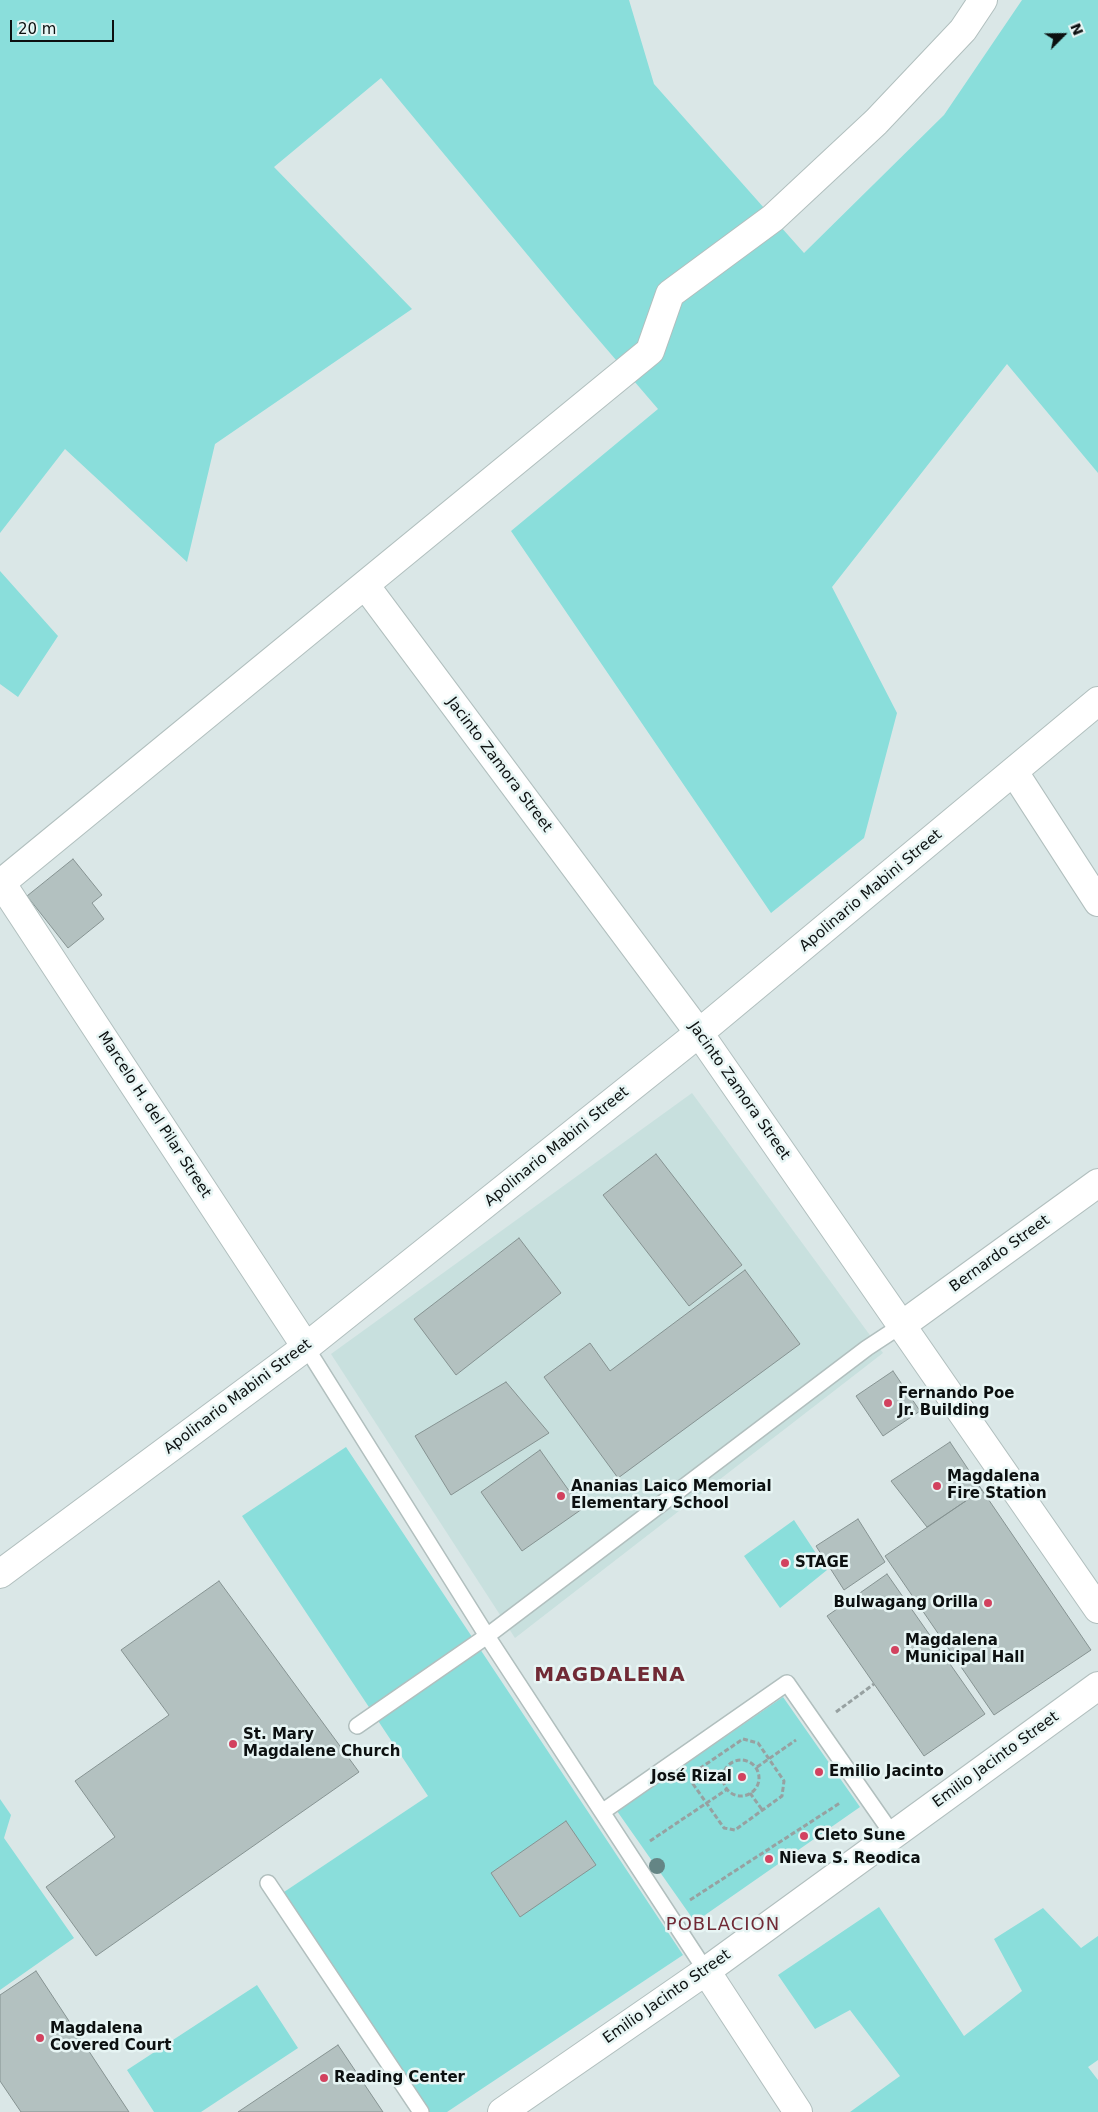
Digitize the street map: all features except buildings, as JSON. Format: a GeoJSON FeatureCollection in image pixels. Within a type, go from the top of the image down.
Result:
{"type":"FeatureCollection","features":[{"type":"Feature","properties":{"kind":"street"},"geometry":{"type":"LineString","coordinates":[[1,882],[650,351],[670,294],[773,218],[876,122],[963,30],[983,0]]}},
{"type":"Feature","properties":{"kind":"street","name":"Jacinto Zamora Street"},"geometry":{"type":"LineString","coordinates":[[365,584],[699,1034],[1098,1609]]}},
{"type":"Feature","properties":{"kind":"street","name":"Apolinario Mabini Street"},"geometry":{"type":"LineString","coordinates":[[0,1574],[306,1347],[699,1034],[1098,701]]}},
{"type":"Feature","properties":{"kind":"street"},"geometry":{"type":"LineString","coordinates":[[1014,772],[1098,902]]}},
{"type":"Feature","properties":{"kind":"street","name":"Marcelo H. del Pilar Street"},"geometry":{"type":"LineString","coordinates":[[1,882],[306,1347]]}},
{"type":"Feature","properties":{"kind":"street","name":"Bernardo Street"},"geometry":{"type":"LineString","coordinates":[[902,1325],[1098,1183]]}},
{"type":"Feature","properties":{"kind":"street","name":"Emilio Jacinto Street"},"geometry":{"type":"LineString","coordinates":[[502,2112],[706,1971],[1098,1686]]}},
{"type":"Feature","properties":{"kind":"street"},"geometry":{"type":"LineString","coordinates":[[706,1971],[798,2112]]}},
{"type":"Feature","properties":{"kind":"lane"},"geometry":{"type":"LineString","coordinates":[[358,1726],[487,1636],[859,1354],[902,1325]]}},
{"type":"Feature","properties":{"kind":"lane"},"geometry":{"type":"LineString","coordinates":[[306,1347],[487,1636],[706,1971]]}},
{"type":"Feature","properties":{"kind":"lane"},"geometry":{"type":"LineString","coordinates":[[602,1812],[787,1683],[893,1835]]}},
{"type":"Feature","properties":{"kind":"lane"},"geometry":{"type":"LineString","coordinates":[[268,1882],[421,2112]]}},
{"type":"Feature","properties":{"kind":"path"},"geometry":{"type":"LineString","coordinates":[[757,1767],[874,1684]]}},
{"type":"Feature","properties":{"kind":"path"},"geometry":{"type":"LineString","coordinates":[[743,1740],[758,1743],[784,1782],[782,1796],[735,1830],[724,1828],[706,1804],[693,1784],[696,1770],[743,1740]]}},
{"type":"Feature","properties":{"kind":"path"},"geometry":{"type":"LineString","coordinates":[[739,1760],[750,1761],[757,1767],[760,1776],[756,1787],[750,1793],[742,1796],[731,1794],[726,1790],[723,1782],[723,1771],[730,1764],[739,1760]]}},
{"type":"Feature","properties":{"kind":"path"},"geometry":{"type":"LineString","coordinates":[[669,1914],[861,1789]]}},
{"type":"Feature","properties":{"kind":"path"},"geometry":{"type":"LineString","coordinates":[[630,1854],[726,1790]]}},
{"type":"Feature","properties":{"kind":"path"},"geometry":{"type":"LineString","coordinates":[[750,1793],[763,1811]]}},
{"type":"Feature","properties":{"kind":"shaded area"},"geometry":{"type":"Polygon","coordinates":[[[0,0],[629,0],[654,84],[804,253],[944,115],[1022,0],[1098,0],[1098,473],[1007,364],[832,587],[897,713],[864,838],[771,913],[511,531],[658,409],[574,311],[381,78],[274,167],[412,309],[215,444],[187,562],[65,449],[0,533],[0,0]]]}},
{"type":"Feature","properties":{"kind":"shaded area"},"geometry":{"type":"Polygon","coordinates":[[[0,571],[58,636],[18,697],[0,684],[0,571]]]}},
{"type":"Feature","properties":{"kind":"shaded area","name":"Ananias Laico Memorial Elementary School"},"geometry":{"type":"Polygon","coordinates":[[[692,1093],[883,1353],[515,1638],[331,1354],[692,1093]]]}},
{"type":"Feature","properties":{"kind":"shaded area"},"geometry":{"type":"Polygon","coordinates":[[[346,1447],[683,1955],[447,2112],[426,2112],[281,1894],[428,1796],[242,1516],[346,1447]]]}},
{"type":"Feature","properties":{"kind":"shaded area","name":"STAGE"},"geometry":{"type":"Polygon","coordinates":[[[794,1520],[827,1570],[780,1608],[744,1556],[794,1520]]]}},
{"type":"Feature","properties":{"kind":"shaded area"},"geometry":{"type":"Polygon","coordinates":[[[783,1697],[860,1807],[695,1922],[617,1811],[783,1697]]]}},
{"type":"Feature","properties":{"kind":"shaded area"},"geometry":{"type":"Polygon","coordinates":[[[0,1799],[11,1815],[4,1838],[74,1938],[0,1990],[0,1799]]]}},
{"type":"Feature","properties":{"kind":"shaded area"},"geometry":{"type":"Polygon","coordinates":[[[879,1907],[964,2036],[1022,1991],[994,1939],[1043,1908],[1081,1948],[1098,1936],[1098,2060],[1088,2067],[1098,2080],[1098,2112],[850,2112],[900,2076],[850,2010],[815,2029],[778,1975],[879,1907]]]}},
{"type":"Feature","properties":{"kind":"shaded area"},"geometry":{"type":"Polygon","coordinates":[[[257,1985],[298,2048],[201,2112],[154,2112],[127,2070],[257,1985]]]}},
{"type":"Feature","properties":{"kind":"place","name":"Fernando Poe Jr. Building"},"geometry":{"type":"Point","coordinates":[888,1403]}},
{"type":"Feature","properties":{"kind":"place","name":"Magdalena Fire Station"},"geometry":{"type":"Point","coordinates":[937,1486]}},
{"type":"Feature","properties":{"kind":"place","name":"Ananias Laico Memorial Elementary School"},"geometry":{"type":"Point","coordinates":[561,1496]}},
{"type":"Feature","properties":{"kind":"place","name":"STAGE"},"geometry":{"type":"Point","coordinates":[785,1563]}},
{"type":"Feature","properties":{"kind":"place","name":"Bulwagang Orilla"},"geometry":{"type":"Point","coordinates":[988,1603]}},
{"type":"Feature","properties":{"kind":"place","name":"Magdalena Municipal Hall"},"geometry":{"type":"Point","coordinates":[895,1650]}},
{"type":"Feature","properties":{"kind":"place","name":"St. Mary Magdalene Church"},"geometry":{"type":"Point","coordinates":[233,1744]}},
{"type":"Feature","properties":{"kind":"place","name":"Emilio Jacinto"},"geometry":{"type":"Point","coordinates":[819,1772]}},
{"type":"Feature","properties":{"kind":"place","name":"José Rizal"},"geometry":{"type":"Point","coordinates":[742,1777]}},
{"type":"Feature","properties":{"kind":"place","name":"Cleto Sune"},"geometry":{"type":"Point","coordinates":[804,1836]}},
{"type":"Feature","properties":{"kind":"place","name":"Nieva S. Reodica"},"geometry":{"type":"Point","coordinates":[769,1859]}},
{"type":"Feature","properties":{"kind":"place","name":"Magdalena Covered Court"},"geometry":{"type":"Point","coordinates":[40,2038]}},
{"type":"Feature","properties":{"kind":"place","name":"Reading Center"},"geometry":{"type":"Point","coordinates":[324,2078]}},
{"type":"Feature","properties":{"kind":"district","name":"MAGDALENA"},"geometry":{"type":"Point","coordinates":[610,1676]}},
{"type":"Feature","properties":{"kind":"district","name":"POBLACION"},"geometry":{"type":"Point","coordinates":[723,1925]}}]}
